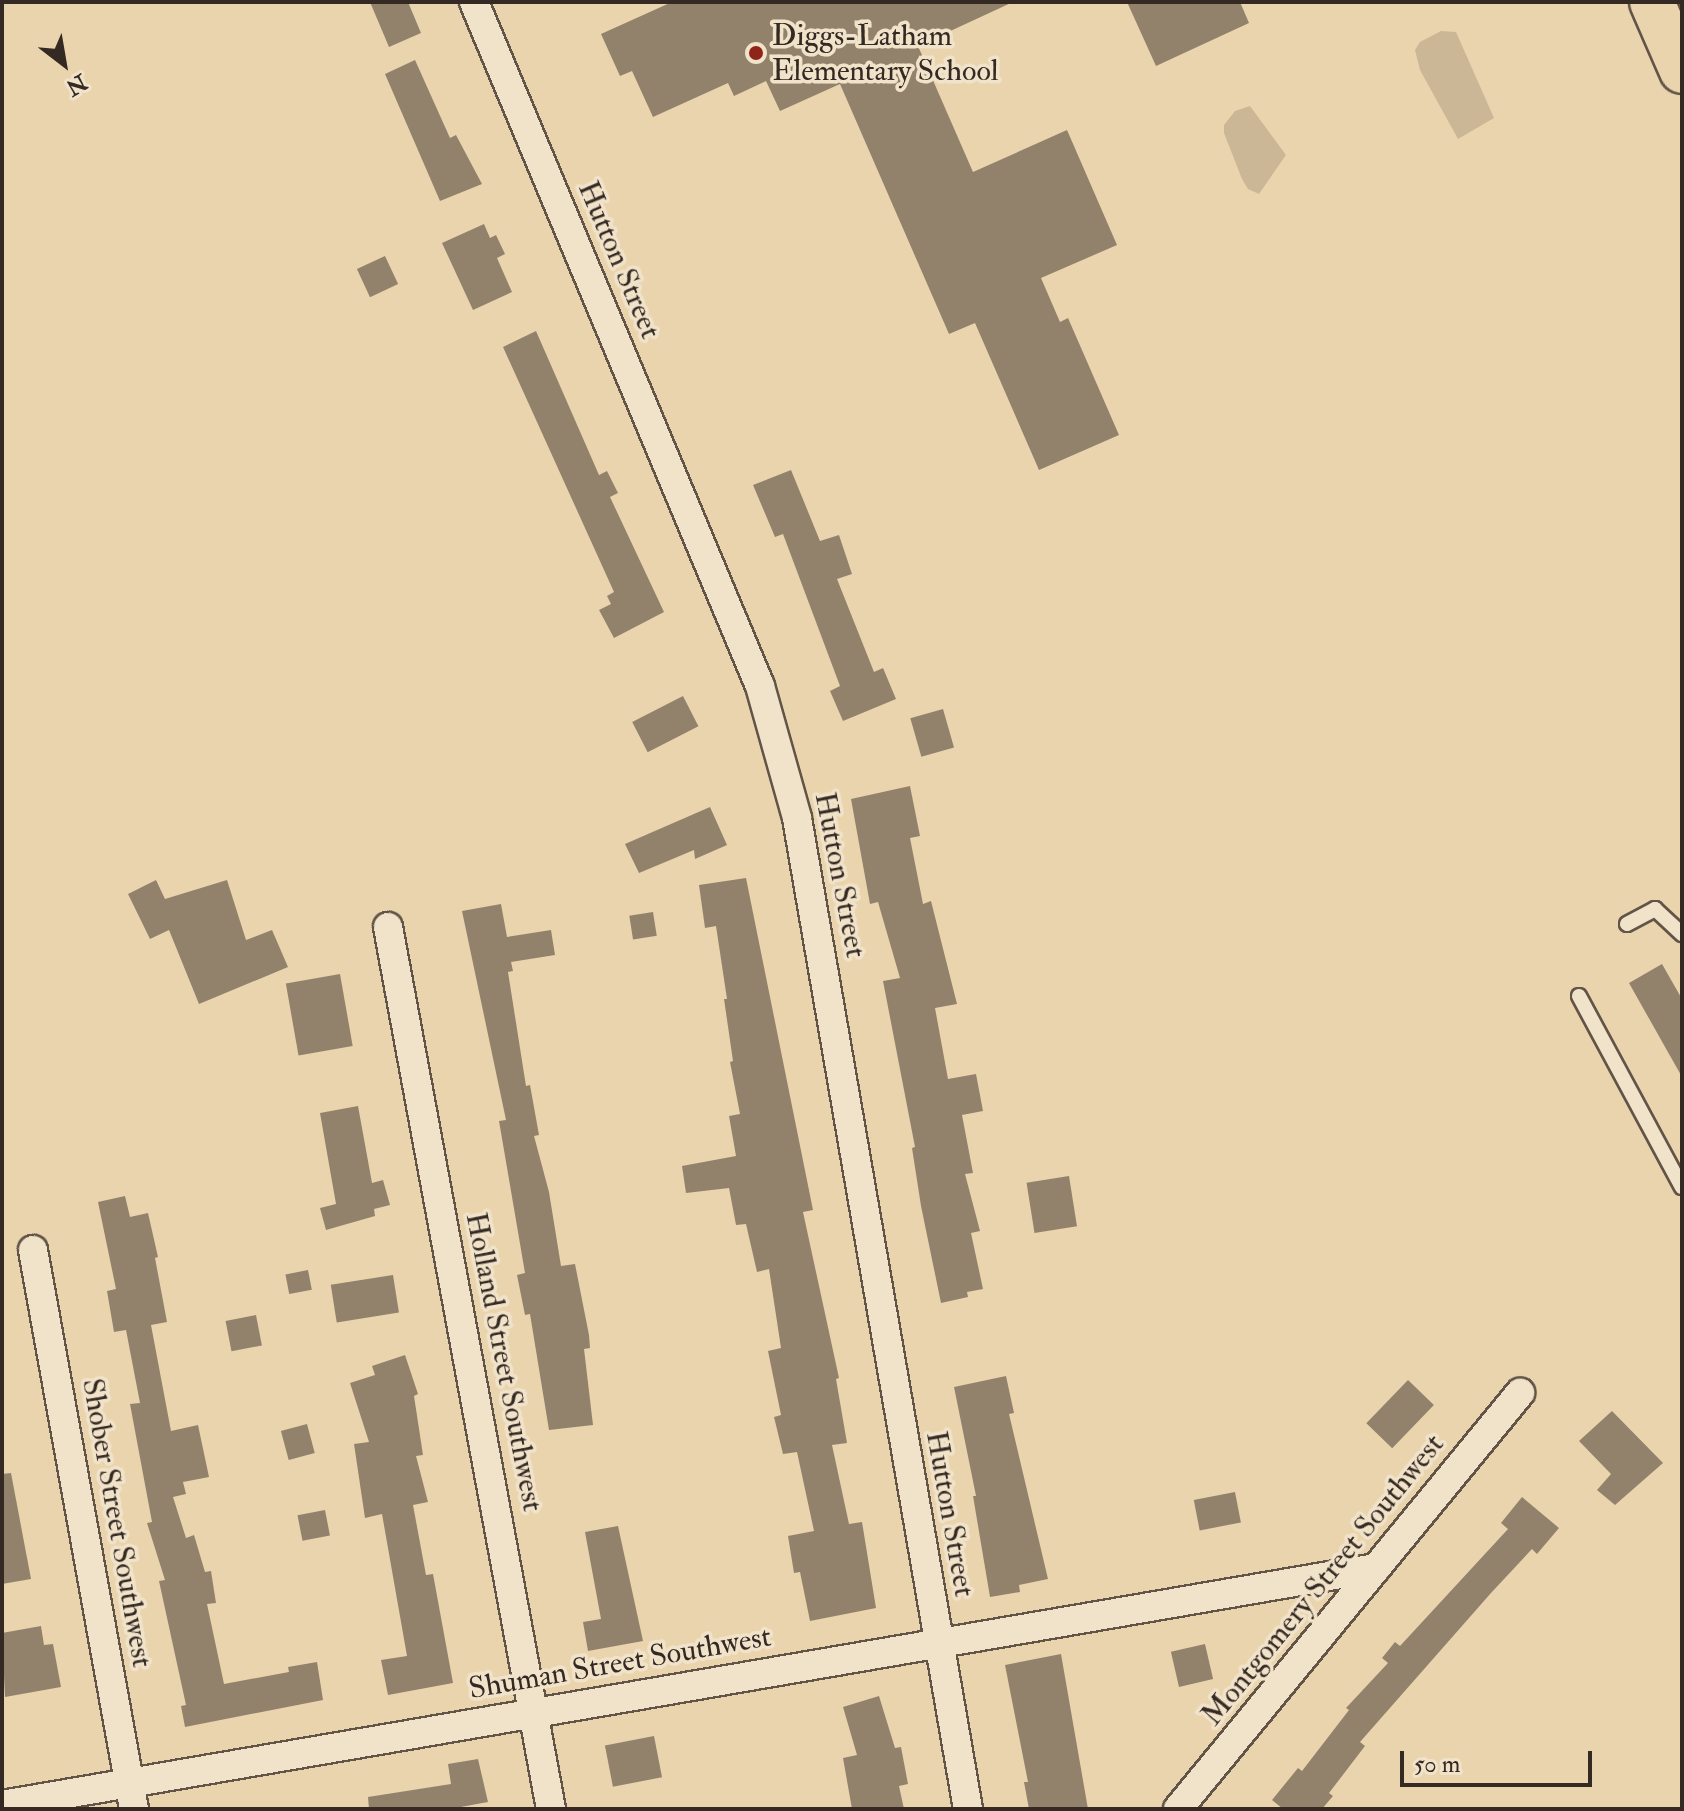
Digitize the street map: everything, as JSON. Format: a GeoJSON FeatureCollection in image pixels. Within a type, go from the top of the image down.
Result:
{"type":"FeatureCollection","features":[{"type":"Feature","properties":{"kind":"main road"},"geometry":{"type":"LineString","coordinates":[[1652,2],[1682,71]]}},
{"type":"Feature","properties":{"kind":"street","name":"Hutton Street"},"geometry":{"type":"LineString","coordinates":[[474,2],[760,686],[797,818],[968,1809]]}},
{"type":"Feature","properties":{"kind":"street","name":"Holland Street Southwest"},"geometry":{"type":"LineString","coordinates":[[388,927],[536,1713],[551,1809]]}},
{"type":"Feature","properties":{"kind":"street","name":"Shober Street Southwest"},"geometry":{"type":"LineString","coordinates":[[33,1250],[132,1796]]}},
{"type":"Feature","properties":{"kind":"street","name":"Montgomery Street Southwest"},"geometry":{"type":"LineString","coordinates":[[1178,1809],[1520,1393]]}},
{"type":"Feature","properties":{"kind":"street","name":"Shuman Street Southwest"},"geometry":{"type":"LineString","coordinates":[[2,1805],[132,1796],[536,1713],[1376,1568]]}},
{"type":"Feature","properties":{"kind":"lane"},"geometry":{"type":"LineString","coordinates":[[1627,924],[1655,909],[1680,928]]}},
{"type":"Feature","properties":{"kind":"lane"},"geometry":{"type":"LineString","coordinates":[[1579,996],[1682,1187]]}},
{"type":"Feature","properties":{"kind":"shaded area"},"geometry":{"type":"Polygon","coordinates":[[[1441,31],[1456,32],[1494,118],[1458,139],[1420,70],[1415,50],[1420,42],[1441,31]]]}},
{"type":"Feature","properties":{"kind":"shaded area"},"geometry":{"type":"Polygon","coordinates":[[[1250,106],[1286,155],[1259,194],[1248,189],[1242,179],[1224,133],[1224,125],[1235,111],[1250,106]]]}},
{"type":"Feature","properties":{"kind":"building"},"geometry":{"type":"Polygon","coordinates":[[[370,2],[408,2],[421,33],[389,47],[370,2]]]}},
{"type":"Feature","properties":{"kind":"building"},"geometry":{"type":"Polygon","coordinates":[[[672,2],[1013,2],[918,46],[973,172],[1067,130],[1117,245],[1041,278],[1060,322],[1068,318],[1119,435],[1039,470],[975,323],[949,334],[840,84],[780,111],[766,81],[734,96],[728,83],[653,117],[632,71],[620,76],[601,34],[672,2]]]}},
{"type":"Feature","properties":{"kind":"building"},"geometry":{"type":"Polygon","coordinates":[[[1127,2],[1240,2],[1249,23],[1156,66],[1127,2]]]}},
{"type":"Feature","properties":{"kind":"building"},"geometry":{"type":"Polygon","coordinates":[[[415,60],[450,138],[456,135],[482,184],[440,201],[385,74],[415,60]]]}},
{"type":"Feature","properties":{"kind":"building"},"geometry":{"type":"Polygon","coordinates":[[[484,224],[490,238],[496,235],[505,254],[497,258],[512,292],[473,310],[442,243],[484,224]]]}},
{"type":"Feature","properties":{"kind":"building"},"geometry":{"type":"Polygon","coordinates":[[[385,256],[398,284],[370,297],[357,269],[385,256]]]}},
{"type":"Feature","properties":{"kind":"building"},"geometry":{"type":"Polygon","coordinates":[[[536,331],[599,475],[607,471],[618,493],[610,497],[664,612],[614,638],[599,610],[611,604],[607,596],[614,592],[503,347],[536,331]]]}},
{"type":"Feature","properties":{"kind":"building"},"geometry":{"type":"Polygon","coordinates":[[[791,470],[820,541],[839,535],[852,574],[837,579],[874,672],[883,668],[896,699],[843,721],[830,691],[840,686],[783,534],[775,537],[753,485],[791,470]]]}},
{"type":"Feature","properties":{"kind":"building"},"geometry":{"type":"Polygon","coordinates":[[[683,696],[698,726],[648,752],[632,722],[683,696]]]}},
{"type":"Feature","properties":{"kind":"building"},"geometry":{"type":"Polygon","coordinates":[[[943,709],[954,747],[921,757],[910,718],[943,709]]]}},
{"type":"Feature","properties":{"kind":"building"},"geometry":{"type":"Polygon","coordinates":[[[910,786],[920,836],[910,838],[923,904],[931,901],[957,1004],[935,1008],[948,1079],[976,1074],[983,1111],[962,1115],[973,1173],[965,1174],[980,1231],[971,1233],[983,1289],[967,1292],[968,1297],[941,1303],[921,1206],[912,1148],[915,1147],[883,981],[900,978],[878,902],[870,904],[851,799],[910,786]]]}},
{"type":"Feature","properties":{"kind":"building"},"geometry":{"type":"Polygon","coordinates":[[[710,807],[727,845],[695,859],[694,850],[639,873],[625,844],[710,807]]]}},
{"type":"Feature","properties":{"kind":"building"},"geometry":{"type":"Polygon","coordinates":[[[746,878],[813,1210],[803,1212],[839,1378],[836,1379],[847,1443],[832,1445],[849,1524],[862,1522],[876,1608],[810,1621],[800,1572],[794,1573],[788,1536],[814,1531],[797,1452],[783,1454],[774,1417],[781,1415],[768,1351],[781,1348],[769,1269],[757,1272],[746,1224],[736,1225],[729,1188],[686,1193],[682,1166],[736,1156],[729,1116],[740,1114],[730,1062],[733,1061],[724,999],[727,999],[716,926],[705,928],[699,885],[746,878]]]}},
{"type":"Feature","properties":{"kind":"building"},"geometry":{"type":"Polygon","coordinates":[[[156,880],[165,899],[227,880],[246,940],[272,930],[288,967],[199,1004],[169,930],[150,939],[128,894],[156,880]]]}},
{"type":"Feature","properties":{"kind":"building"},"geometry":{"type":"Polygon","coordinates":[[[501,904],[507,937],[551,930],[555,955],[511,962],[513,971],[508,972],[526,1086],[530,1085],[539,1135],[534,1136],[549,1192],[561,1266],[575,1264],[589,1335],[590,1348],[584,1349],[593,1425],[549,1430],[530,1314],[525,1315],[517,1275],[525,1273],[499,1121],[506,1120],[462,911],[501,904]]]}},
{"type":"Feature","properties":{"kind":"building"},"geometry":{"type":"Polygon","coordinates":[[[653,912],[657,936],[633,939],[629,916],[653,912]]]}},
{"type":"Feature","properties":{"kind":"building"},"geometry":{"type":"Polygon","coordinates":[[[1662,964],[1682,999],[1682,1077],[1629,983],[1662,964]]]}},
{"type":"Feature","properties":{"kind":"building"},"geometry":{"type":"Polygon","coordinates":[[[340,974],[353,1046],[299,1055],[286,984],[340,974]]]}},
{"type":"Feature","properties":{"kind":"building"},"geometry":{"type":"Polygon","coordinates":[[[358,1106],[372,1183],[383,1180],[390,1205],[374,1209],[375,1216],[326,1230],[320,1208],[336,1204],[320,1113],[358,1106]]]}},
{"type":"Feature","properties":{"kind":"building"},"geometry":{"type":"Polygon","coordinates":[[[1069,1176],[1077,1226],[1035,1233],[1027,1183],[1069,1176]]]}},
{"type":"Feature","properties":{"kind":"building"},"geometry":{"type":"Polygon","coordinates":[[[125,1196],[130,1217],[148,1213],[158,1257],[155,1258],[167,1322],[151,1325],[171,1431],[198,1425],[209,1477],[183,1482],[186,1494],[173,1497],[186,1538],[194,1535],[205,1572],[211,1571],[216,1603],[207,1604],[224,1684],[289,1672],[288,1667],[317,1662],[323,1700],[185,1727],[181,1706],[186,1705],[159,1581],[165,1580],[147,1523],[152,1522],[130,1404],[140,1403],[126,1330],[114,1332],[107,1291],[116,1289],[98,1202],[125,1196]]]}},
{"type":"Feature","properties":{"kind":"building"},"geometry":{"type":"Polygon","coordinates":[[[308,1270],[312,1290],[289,1294],[285,1274],[308,1270]]]}},
{"type":"Feature","properties":{"kind":"building"},"geometry":{"type":"Polygon","coordinates":[[[393,1275],[399,1313],[337,1322],[331,1285],[393,1275]]]}},
{"type":"Feature","properties":{"kind":"building"},"geometry":{"type":"Polygon","coordinates":[[[256,1315],[262,1345],[231,1351],[226,1321],[256,1315]]]}},
{"type":"Feature","properties":{"kind":"building"},"geometry":{"type":"Polygon","coordinates":[[[405,1355],[418,1394],[414,1396],[423,1455],[416,1456],[428,1502],[413,1505],[426,1575],[433,1574],[453,1683],[388,1695],[381,1660],[407,1656],[382,1514],[365,1518],[354,1444],[369,1442],[350,1383],[375,1375],[372,1366],[405,1355]]]}},
{"type":"Feature","properties":{"kind":"building"},"geometry":{"type":"Polygon","coordinates":[[[1006,1376],[1014,1413],[1009,1414],[1048,1579],[1019,1585],[1020,1592],[990,1597],[973,1496],[976,1496],[954,1387],[1006,1376]]]}},
{"type":"Feature","properties":{"kind":"building"},"geometry":{"type":"Polygon","coordinates":[[[1408,1380],[1434,1405],[1392,1448],[1366,1423],[1408,1380]]]}},
{"type":"Feature","properties":{"kind":"building"},"geometry":{"type":"Polygon","coordinates":[[[1612,1411],[1663,1463],[1615,1505],[1597,1490],[1611,1474],[1579,1441],[1612,1411]]]}},
{"type":"Feature","properties":{"kind":"building"},"geometry":{"type":"Polygon","coordinates":[[[307,1424],[315,1453],[289,1460],[281,1431],[307,1424]]]}},
{"type":"Feature","properties":{"kind":"building"},"geometry":{"type":"Polygon","coordinates":[[[11,1473],[31,1579],[2,1584],[2,1474],[11,1473]]]}},
{"type":"Feature","properties":{"kind":"building"},"geometry":{"type":"Polygon","coordinates":[[[1235,1492],[1241,1522],[1200,1530],[1194,1500],[1235,1492]]]}},
{"type":"Feature","properties":{"kind":"building"},"geometry":{"type":"Polygon","coordinates":[[[1522,1497],[1559,1528],[1537,1554],[1532,1549],[1491,1593],[1360,1742],[1365,1746],[1329,1793],[1333,1796],[1322,1809],[1283,1809],[1272,1800],[1298,1768],[1302,1771],[1349,1710],[1346,1708],[1388,1663],[1382,1658],[1395,1642],[1400,1646],[1508,1529],[1501,1523],[1522,1497]]]}},
{"type":"Feature","properties":{"kind":"building"},"geometry":{"type":"Polygon","coordinates":[[[325,1510],[330,1536],[302,1541],[298,1515],[325,1510]]]}},
{"type":"Feature","properties":{"kind":"building"},"geometry":{"type":"Polygon","coordinates":[[[618,1526],[643,1641],[588,1651],[583,1622],[601,1619],[585,1532],[618,1526]]]}},
{"type":"Feature","properties":{"kind":"building"},"geometry":{"type":"Polygon","coordinates":[[[41,1626],[44,1645],[53,1644],[61,1687],[5,1697],[2,1633],[41,1626]]]}},
{"type":"Feature","properties":{"kind":"building"},"geometry":{"type":"Polygon","coordinates":[[[1205,1644],[1213,1679],[1179,1687],[1171,1652],[1205,1644]]]}},
{"type":"Feature","properties":{"kind":"building"},"geometry":{"type":"Polygon","coordinates":[[[1061,1654],[1088,1809],[1029,1809],[1024,1782],[1028,1782],[1005,1665],[1061,1654]]]}},
{"type":"Feature","properties":{"kind":"building"},"geometry":{"type":"Polygon","coordinates":[[[879,1696],[895,1748],[901,1747],[908,1784],[899,1786],[904,1809],[852,1809],[843,1758],[857,1755],[843,1707],[879,1696]]]}},
{"type":"Feature","properties":{"kind":"building"},"geometry":{"type":"Polygon","coordinates":[[[654,1736],[662,1777],[613,1787],[605,1746],[654,1736]]]}},
{"type":"Feature","properties":{"kind":"building"},"geometry":{"type":"Polygon","coordinates":[[[478,1759],[488,1802],[450,1809],[369,1809],[368,1797],[451,1784],[448,1764],[478,1759]]]}},
{"type":"Feature","properties":{"kind":"place","name":"Diggs-Latham Elementary School"},"geometry":{"type":"Point","coordinates":[756,53]}}]}
